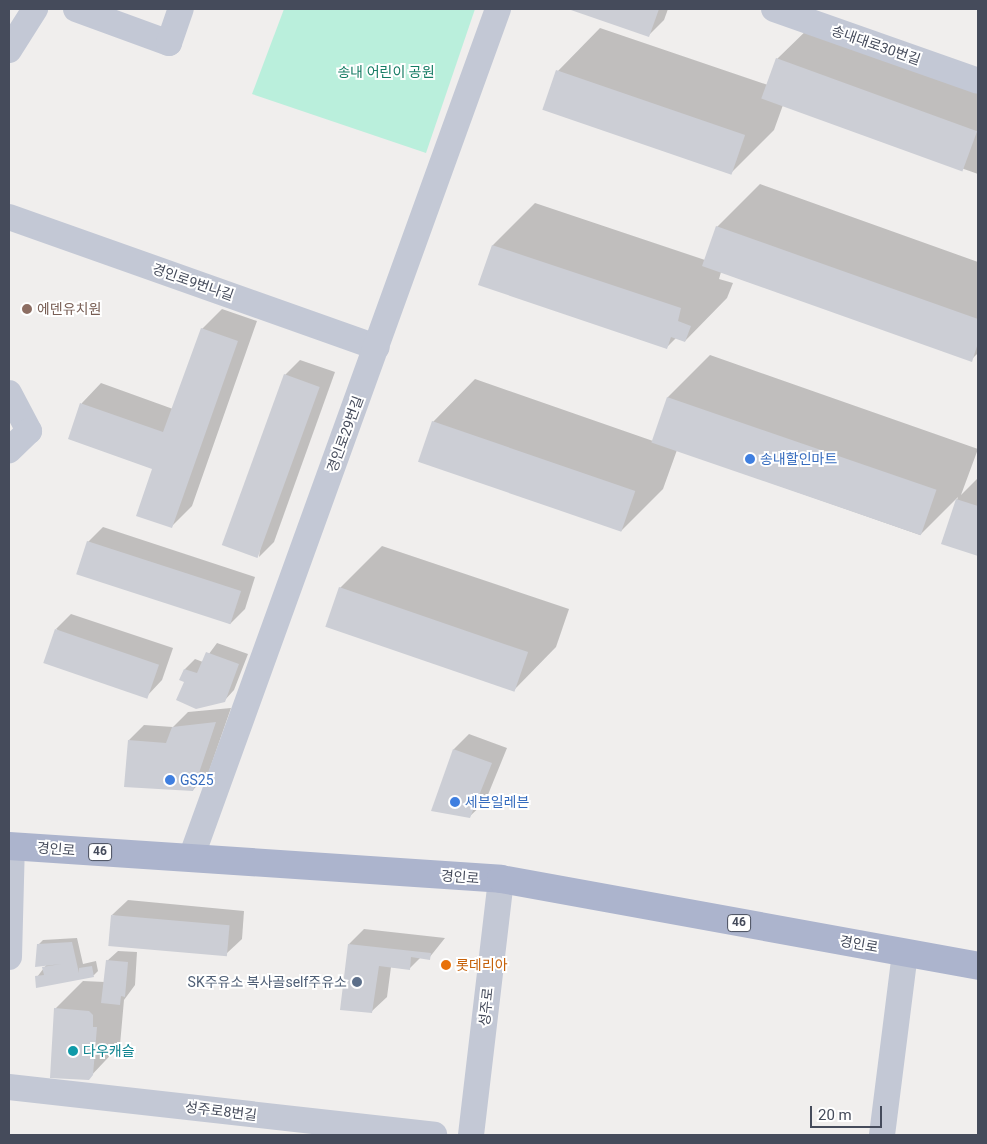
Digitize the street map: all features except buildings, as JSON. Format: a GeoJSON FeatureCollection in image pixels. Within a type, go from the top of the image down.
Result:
{"type":"FeatureCollection","features":[{"type":"Feature","properties":{"kind":"main road","name":"경인로"},"geometry":{"type":"LineString","coordinates":[[11,846],[500,879],[978,966]]}},
{"type":"Feature","properties":{"kind":"street"},"geometry":{"type":"LineString","coordinates":[[9,50],[34,9]]}},
{"type":"Feature","properties":{"kind":"street"},"geometry":{"type":"LineString","coordinates":[[76,9],[169,43],[181,9]]}},
{"type":"Feature","properties":{"kind":"street","name":"경인로29번길"},"geometry":{"type":"LineString","coordinates":[[191,858],[498,9]]}},
{"type":"Feature","properties":{"kind":"street","name":"송내대로30번길"},"geometry":{"type":"LineString","coordinates":[[774,9],[978,81]]}},
{"type":"Feature","properties":{"kind":"street","name":"경인로9번나길"},"geometry":{"type":"LineString","coordinates":[[9,217],[377,347]]}},
{"type":"Feature","properties":{"kind":"street"},"geometry":{"type":"LineString","coordinates":[[9,393],[29,431],[9,450]]}},
{"type":"Feature","properties":{"kind":"street"},"geometry":{"type":"LineString","coordinates":[[9,957],[11,846]]}},
{"type":"Feature","properties":{"kind":"street","name":"성주로"},"geometry":{"type":"LineString","coordinates":[[472,1135],[500,879]]}},
{"type":"Feature","properties":{"kind":"street"},"geometry":{"type":"LineString","coordinates":[[882,1135],[905,952]]}},
{"type":"Feature","properties":{"kind":"street","name":"성주로8번길"},"geometry":{"type":"LineString","coordinates":[[9,1087],[434,1135]]}},
{"type":"Feature","properties":{"kind":"green space","name":"송내 어린이 공원"},"geometry":{"type":"Polygon","coordinates":[[[284,9],[475,9],[426,153],[252,94],[284,9]]]}},
{"type":"Feature","properties":{"kind":"place","name":"에덴유치원"},"geometry":{"type":"Point","coordinates":[27,309]}},
{"type":"Feature","properties":{"kind":"place","name":"송내할인마트"},"geometry":{"type":"Point","coordinates":[750,459]}},
{"type":"Feature","properties":{"kind":"place","name":"GS25"},"geometry":{"type":"Point","coordinates":[170,780]}},
{"type":"Feature","properties":{"kind":"place","name":"세븐일레븐"},"geometry":{"type":"Point","coordinates":[455,802]}},
{"type":"Feature","properties":{"kind":"place","name":"롯데리아"},"geometry":{"type":"Point","coordinates":[446,965]}},
{"type":"Feature","properties":{"kind":"place","name":"SK주유소 복사골self주유소"},"geometry":{"type":"Point","coordinates":[357,982]}},
{"type":"Feature","properties":{"kind":"place","name":"다우캐슬"},"geometry":{"type":"Point","coordinates":[73,1051]}}]}
